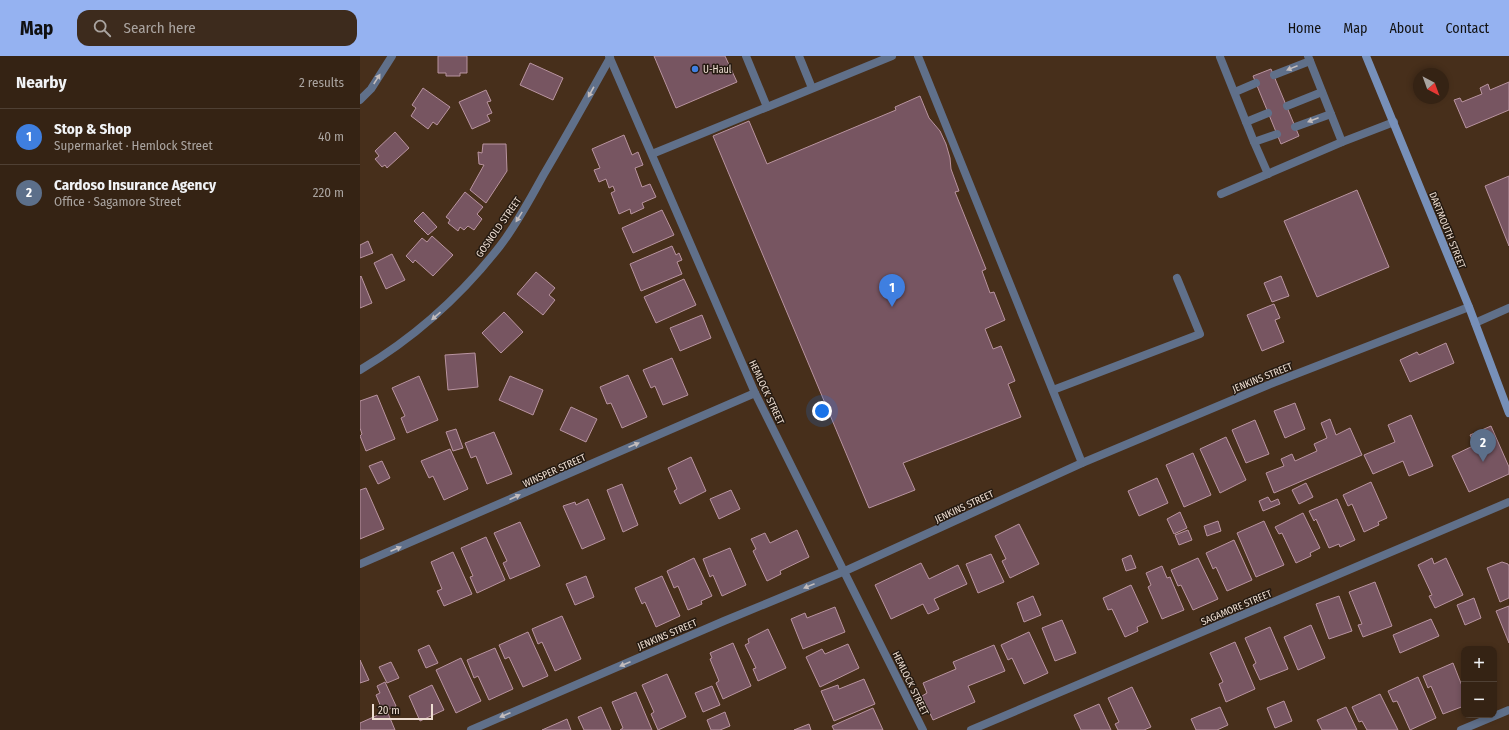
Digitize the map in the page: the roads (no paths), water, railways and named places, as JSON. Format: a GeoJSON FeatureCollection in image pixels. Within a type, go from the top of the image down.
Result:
{"type":"FeatureCollection","features":[{"type":"Feature","properties":{"kind":"main road","name":"DARTMOUTH STREET"},"geometry":{"type":"LineString","coordinates":[[1366,56],[1469,308],[1509,413]]}},
{"type":"Feature","properties":{"kind":"street"},"geometry":{"type":"LineString","coordinates":[[360,100],[371,88],[392,56]]}},
{"type":"Feature","properties":{"kind":"street"},"geometry":{"type":"LineString","coordinates":[[746,56],[767,107]]}},
{"type":"Feature","properties":{"kind":"street"},"geometry":{"type":"LineString","coordinates":[[799,56],[812,88]]}},
{"type":"Feature","properties":{"kind":"street"},"geometry":{"type":"LineString","coordinates":[[652,154],[892,56]]}},
{"type":"Feature","properties":{"kind":"street"},"geometry":{"type":"LineString","coordinates":[[918,56],[1082,463]]}},
{"type":"Feature","properties":{"kind":"street","name":"HEMLOCK STREET"},"geometry":{"type":"LineString","coordinates":[[610,57],[755,393],[923,730]]}},
{"type":"Feature","properties":{"kind":"street","name":"GOSNOLD STREET"},"geometry":{"type":"LineString","coordinates":[[360,370],[384,356],[416,333],[475,277],[500,245],[535,191],[610,57]]}},
{"type":"Feature","properties":{"kind":"street"},"geometry":{"type":"LineString","coordinates":[[1220,57],[1268,174]]}},
{"type":"Feature","properties":{"kind":"street"},"geometry":{"type":"LineString","coordinates":[[1274,76],[1309,59],[1342,142]]}},
{"type":"Feature","properties":{"kind":"street"},"geometry":{"type":"LineString","coordinates":[[1235,92],[1256,83]]}},
{"type":"Feature","properties":{"kind":"street"},"geometry":{"type":"LineString","coordinates":[[1286,106],[1322,92]]}},
{"type":"Feature","properties":{"kind":"street"},"geometry":{"type":"LineString","coordinates":[[1246,122],[1268,113]]}},
{"type":"Feature","properties":{"kind":"street"},"geometry":{"type":"LineString","coordinates":[[1295,127],[1331,114]]}},
{"type":"Feature","properties":{"kind":"street"},"geometry":{"type":"LineString","coordinates":[[1221,194],[1342,142],[1394,122]]}},
{"type":"Feature","properties":{"kind":"street"},"geometry":{"type":"LineString","coordinates":[[1254,142],[1277,134]]}},
{"type":"Feature","properties":{"kind":"street"},"geometry":{"type":"LineString","coordinates":[[1053,390],[1200,334],[1177,278]]}},
{"type":"Feature","properties":{"kind":"street","name":"JENKINS STREET"},"geometry":{"type":"LineString","coordinates":[[471,730],[717,624],[845,571],[1082,463],[1273,383],[1469,308]]}},
{"type":"Feature","properties":{"kind":"street"},"geometry":{"type":"LineString","coordinates":[[1475,323],[1509,308]]}},
{"type":"Feature","properties":{"kind":"street","name":"WINSPER STREET"},"geometry":{"type":"LineString","coordinates":[[360,564],[755,393]]}},
{"type":"Feature","properties":{"kind":"street","name":"SAGAMORE STREET"},"geometry":{"type":"LineString","coordinates":[[971,730],[1509,502]]}},
{"type":"Feature","properties":{"kind":"street"},"geometry":{"type":"LineString","coordinates":[[1461,730],[1509,710]]}},
{"type":"Feature","properties":{"kind":"place","name":"U-Haul"},"geometry":{"type":"Point","coordinates":[695,69]}},
{"type":"Feature","properties":{"kind":"place","name":"Stop & Shop"},"geometry":{"type":"Point","coordinates":[892,307]}},
{"type":"Feature","properties":{"kind":"place","name":"Cardoso Insurance Agency"},"geometry":{"type":"Point","coordinates":[1483,462]}}]}
